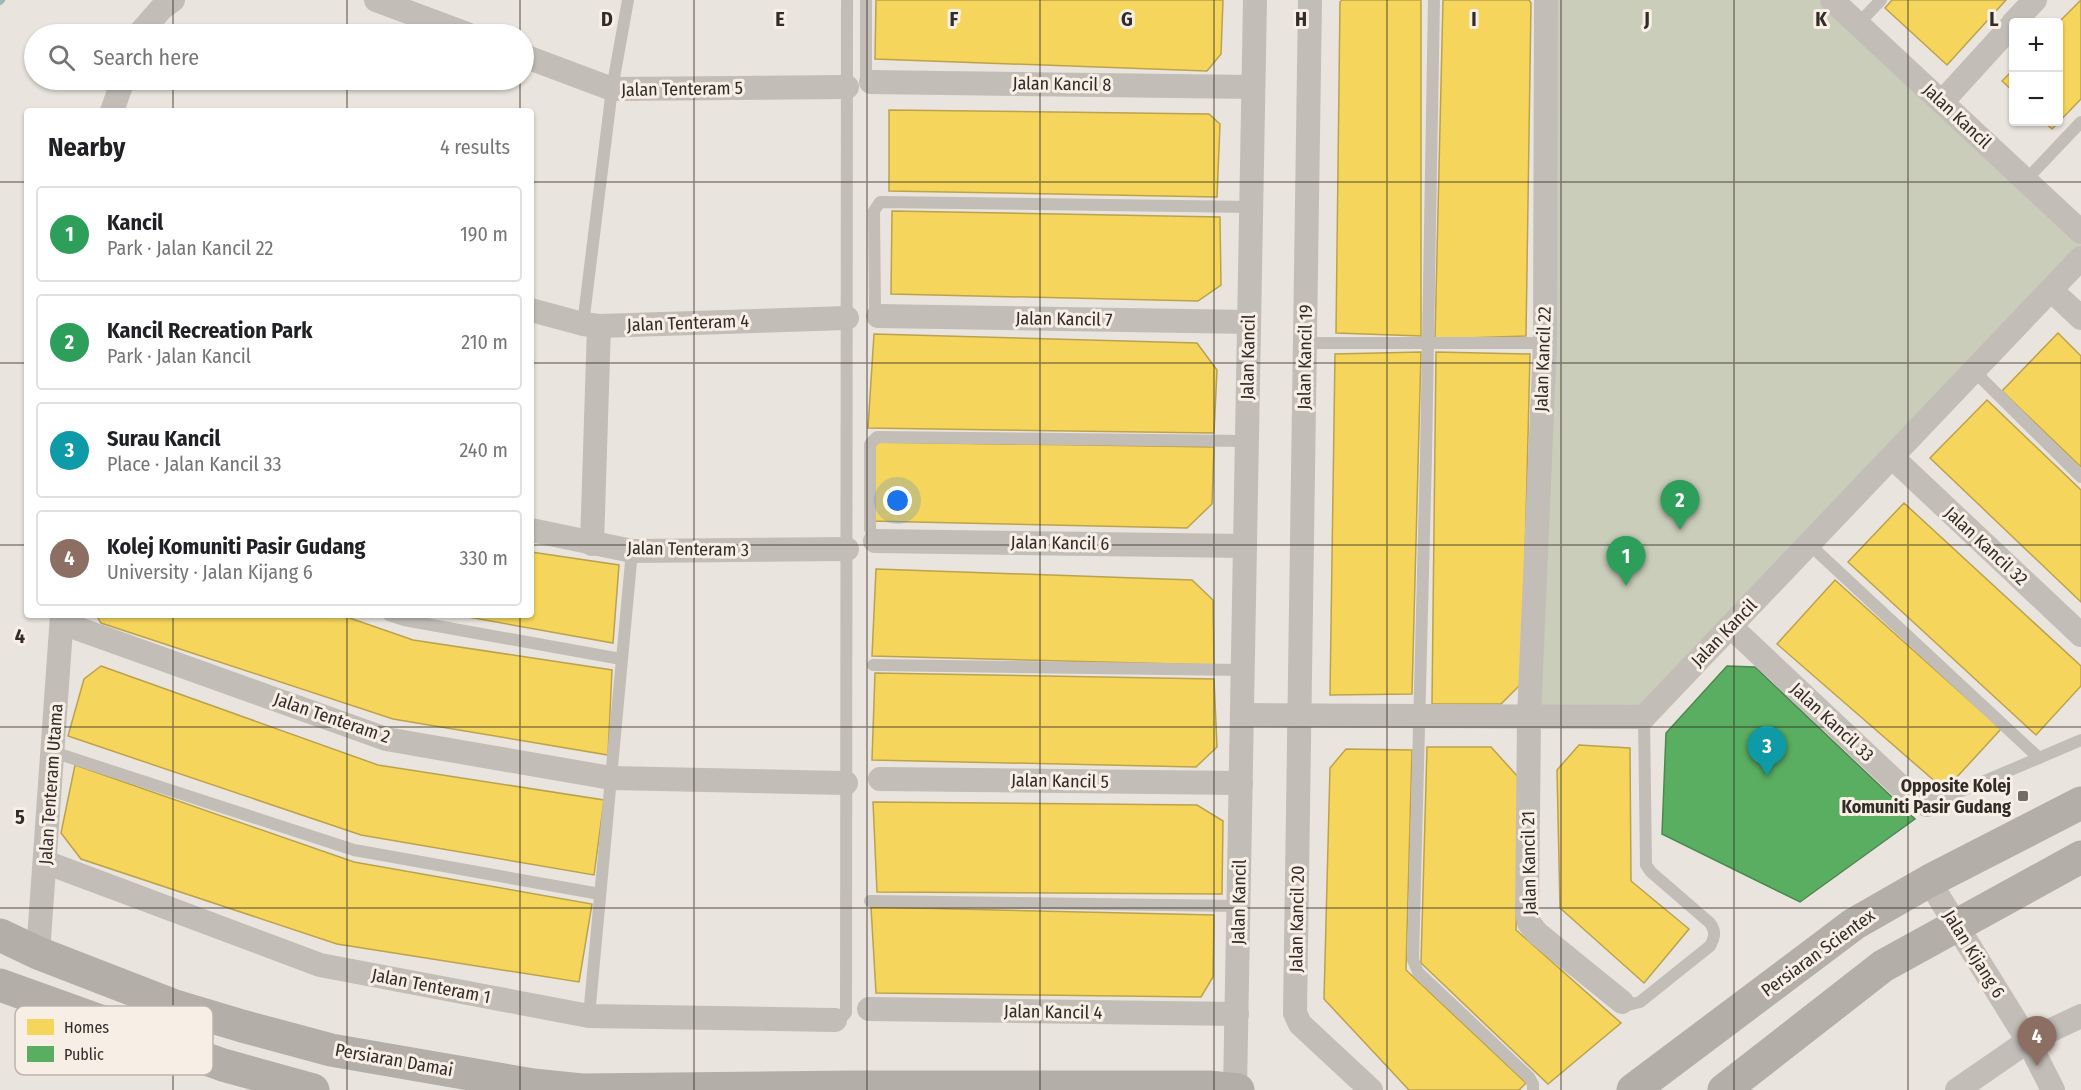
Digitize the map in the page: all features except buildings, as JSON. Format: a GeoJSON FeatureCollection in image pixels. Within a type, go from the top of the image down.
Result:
{"type":"FeatureCollection","features":[{"type":"Feature","properties":{"kind":"main road","name":"Persiaran Scientex"},"geometry":{"type":"LineString","coordinates":[[1633,1090],[1854,924],[1929,880],[2081,803]]}},
{"type":"Feature","properties":{"kind":"main road"},"geometry":{"type":"LineString","coordinates":[[1724,1090],[1883,966],[2081,857]]}},
{"type":"Feature","properties":{"kind":"main road","name":"Persiaran Damai"},"geometry":{"type":"LineString","coordinates":[[0,935],[38,953],[174,1006]]}},
{"type":"Feature","properties":{"kind":"main road"},"geometry":{"type":"LineString","coordinates":[[0,985],[59,1006]]}},
{"type":"Feature","properties":{"kind":"main road","name":"Persiaran Damai"},"geometry":{"type":"LineString","coordinates":[[213,1017],[331,1050],[533,1085],[582,1090],[853,1087],[1209,1087],[1236,1090]]}},
{"type":"Feature","properties":{"kind":"main road"},"geometry":{"type":"LineString","coordinates":[[213,1061],[313,1090]]}},
{"type":"Feature","properties":{"kind":"street"},"geometry":{"type":"LineString","coordinates":[[147,24],[160,9],[173,0]]}},
{"type":"Feature","properties":{"kind":"street"},"geometry":{"type":"LineString","coordinates":[[376,0],[440,24]]}},
{"type":"Feature","properties":{"kind":"street","name":"Jalan Kancil"},"geometry":{"type":"LineString","coordinates":[[1236,1090],[1255,0]]}},
{"type":"Feature","properties":{"kind":"street","name":"Jalan Kancil 19"},"geometry":{"type":"LineString","coordinates":[[1300,715],[1310,0]]}},
{"type":"Feature","properties":{"kind":"street","name":"Jalan Kancil 22"},"geometry":{"type":"LineString","coordinates":[[1529,717],[1545,343],[1546,0]]}},
{"type":"Feature","properties":{"kind":"street","name":"Jalan Kancil"},"geometry":{"type":"LineString","coordinates":[[1832,0],[2081,232]]}},
{"type":"Feature","properties":{"kind":"street"},"geometry":{"type":"LineString","coordinates":[[2019,18],[2035,0]]}},
{"type":"Feature","properties":{"kind":"street"},"geometry":{"type":"LineString","coordinates":[[1942,102],[2009,28]]}},
{"type":"Feature","properties":{"kind":"street","name":"Jalan Tenteram 5"},"geometry":{"type":"LineString","coordinates":[[534,60],[612,89],[847,87]]}},
{"type":"Feature","properties":{"kind":"street","name":"Jalan Kancil 8"},"geometry":{"type":"LineString","coordinates":[[871,82],[1253,87]]}},
{"type":"Feature","properties":{"kind":"street"},"geometry":{"type":"LineString","coordinates":[[113,108],[119,90]]}},
{"type":"Feature","properties":{"kind":"street","name":"Jalan Kancil"},"geometry":{"type":"LineString","coordinates":[[1644,717],[2081,258]]}},
{"type":"Feature","properties":{"kind":"street"},"geometry":{"type":"LineString","coordinates":[[2051,290],[2081,318]]}},
{"type":"Feature","properties":{"kind":"street","name":"Jalan Tenteram 4"},"geometry":{"type":"LineString","coordinates":[[534,311],[591,325],[847,318]]}},
{"type":"Feature","properties":{"kind":"street","name":"Jalan Kancil 7"},"geometry":{"type":"LineString","coordinates":[[878,316],[1249,322]]}},
{"type":"Feature","properties":{"kind":"street"},"geometry":{"type":"LineString","coordinates":[[591,325],[592,544]]}},
{"type":"Feature","properties":{"kind":"street","name":"Jalan Kancil 32"},"geometry":{"type":"LineString","coordinates":[[1892,457],[2081,635]]}},
{"type":"Feature","properties":{"kind":"street","name":"Jalan Tenteram 3"},"geometry":{"type":"LineString","coordinates":[[534,531],[632,551],[847,549]]}},
{"type":"Feature","properties":{"kind":"street","name":"Jalan Kancil 6"},"geometry":{"type":"LineString","coordinates":[[875,541],[1245,546]]}},
{"type":"Feature","properties":{"kind":"street","name":"Jalan Tenteram 2"},"geometry":{"type":"LineString","coordinates":[[62,619],[386,739],[611,778],[846,783]]}},
{"type":"Feature","properties":{"kind":"street","name":"Jalan Tenteram Utama"},"geometry":{"type":"LineString","coordinates":[[38,953],[62,619]]}},
{"type":"Feature","properties":{"kind":"street","name":"Jalan Kancil 33"},"geometry":{"type":"LineString","coordinates":[[1730,626],[1916,801],[1927,805],[1938,801]]}},
{"type":"Feature","properties":{"kind":"street"},"geometry":{"type":"LineString","coordinates":[[1242,715],[1644,717]]}},
{"type":"Feature","properties":{"kind":"street","name":"Jalan Kancil 20"},"geometry":{"type":"LineString","coordinates":[[1300,715],[1296,1017],[1300,1024],[1371,1090]]}},
{"type":"Feature","properties":{"kind":"street","name":"Jalan Kancil 21"},"geometry":{"type":"LineString","coordinates":[[1529,717],[1527,912],[1529,923],[1537,933],[1622,1002]]}},
{"type":"Feature","properties":{"kind":"street","name":"Jalan Kancil 5"},"geometry":{"type":"LineString","coordinates":[[880,779],[1241,783]]}},
{"type":"Feature","properties":{"kind":"street","name":"Jalan Tenteram 1"},"geometry":{"type":"LineString","coordinates":[[45,862],[320,965],[589,1016],[835,1020]]}},
{"type":"Feature","properties":{"kind":"street","name":"Jalan Kijang 6"},"geometry":{"type":"LineString","coordinates":[[1929,880],[2028,1041],[2053,1090]]}},
{"type":"Feature","properties":{"kind":"street","name":"Jalan Kancil 4"},"geometry":{"type":"LineString","coordinates":[[869,1009],[1237,1014]]}},
{"type":"Feature","properties":{"kind":"street"},"geometry":{"type":"LineString","coordinates":[[1957,1090],[2028,1041],[2081,1016]]}},
{"type":"Feature","properties":{"kind":"lane"},"geometry":{"type":"LineString","coordinates":[[591,325],[612,89],[628,0]]}},
{"type":"Feature","properties":{"kind":"lane"},"geometry":{"type":"LineString","coordinates":[[835,1020],[846,1012],[847,0]]}},
{"type":"Feature","properties":{"kind":"lane"},"geometry":{"type":"LineString","coordinates":[[866,0],[866,75],[871,82]]}},
{"type":"Feature","properties":{"kind":"lane"},"geometry":{"type":"LineString","coordinates":[[1434,0],[1413,965],[1529,1077],[1533,1090]]}},
{"type":"Feature","properties":{"kind":"lane"},"geometry":{"type":"LineString","coordinates":[[1858,24],[1881,0]]}},
{"type":"Feature","properties":{"kind":"lane"},"geometry":{"type":"LineString","coordinates":[[2025,181],[2081,122]]}},
{"type":"Feature","properties":{"kind":"lane"},"geometry":{"type":"LineString","coordinates":[[878,316],[874,307],[874,211],[880,202],[1251,207]]}},
{"type":"Feature","properties":{"kind":"lane"},"geometry":{"type":"LineString","coordinates":[[1305,343],[1545,343]]}},
{"type":"Feature","properties":{"kind":"lane"},"geometry":{"type":"LineString","coordinates":[[1974,371],[2081,477]]}},
{"type":"Feature","properties":{"kind":"lane"},"geometry":{"type":"LineString","coordinates":[[875,541],[870,529],[870,444],[877,437],[1247,441]]}},
{"type":"Feature","properties":{"kind":"lane"},"geometry":{"type":"LineString","coordinates":[[1809,544],[2039,758]]}},
{"type":"Feature","properties":{"kind":"lane"},"geometry":{"type":"LineString","coordinates":[[589,1016],[632,551]]}},
{"type":"Feature","properties":{"kind":"lane"},"geometry":{"type":"LineString","coordinates":[[398,618],[621,659]]}},
{"type":"Feature","properties":{"kind":"lane"},"geometry":{"type":"LineString","coordinates":[[873,665],[1243,670]]}},
{"type":"Feature","properties":{"kind":"lane"},"geometry":{"type":"LineString","coordinates":[[1622,1002],[1628,1005],[1640,1002],[1710,946],[1715,930],[1710,922],[1651,872],[1646,864],[1644,717]]}},
{"type":"Feature","properties":{"kind":"lane"},"geometry":{"type":"LineString","coordinates":[[1938,801],[2081,740]]}},
{"type":"Feature","properties":{"kind":"lane"},"geometry":{"type":"LineString","coordinates":[[53,752],[354,850],[600,894]]}},
{"type":"Feature","properties":{"kind":"lane"},"geometry":{"type":"LineString","coordinates":[[870,901],[1239,906]]}},
{"type":"Feature","properties":{"kind":"green space"},"geometry":{"type":"Polygon","coordinates":[[[1548,0],[1822,0],[2081,227],[2081,258],[1644,717],[1529,718],[1548,0]]]}},
{"type":"Feature","properties":{"kind":"place","name":"Kancil Recreation Park"},"geometry":{"type":"Point","coordinates":[1680,530]}},
{"type":"Feature","properties":{"kind":"place","name":"Kancil"},"geometry":{"type":"Point","coordinates":[1626,586]}},
{"type":"Feature","properties":{"kind":"place","name":"Surau Kancil"},"geometry":{"type":"Point","coordinates":[1767,776]}},
{"type":"Feature","properties":{"kind":"place","name":"Opposite Kolej Komuniti Pasir Gudang"},"geometry":{"type":"Point","coordinates":[2023,796]}},
{"type":"Feature","properties":{"kind":"place","name":"Kolej Komuniti Pasir Gudang"},"geometry":{"type":"Point","coordinates":[2037,1066]}}]}
